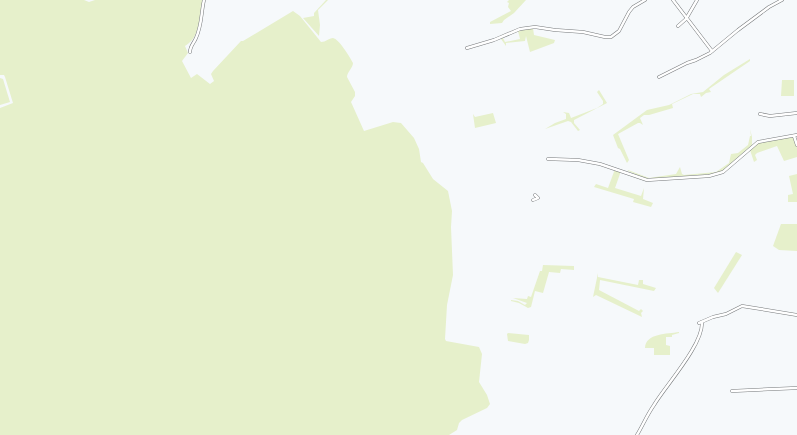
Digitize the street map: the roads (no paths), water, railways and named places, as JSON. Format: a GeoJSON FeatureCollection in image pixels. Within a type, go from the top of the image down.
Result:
{"type":"FeatureCollection","features":[{"type":"Feature","properties":{"kind":"street"},"geometry":{"type":"LineString","coordinates":[[190,52],[190,48],[201,26],[204,0]]}},
{"type":"Feature","properties":{"kind":"street"},"geometry":{"type":"LineString","coordinates":[[467,48],[494,40],[520,29],[535,26],[611,37],[619,32],[633,7],[645,0]]}},
{"type":"Feature","properties":{"kind":"street"},"geometry":{"type":"LineString","coordinates":[[673,0],[686,19],[712,51]]}},
{"type":"Feature","properties":{"kind":"street"},"geometry":{"type":"LineString","coordinates":[[678,26],[686,19],[697,0]]}},
{"type":"Feature","properties":{"kind":"street"},"geometry":{"type":"LineString","coordinates":[[659,77],[712,51],[769,7],[782,0]]}},
{"type":"Feature","properties":{"kind":"street"},"geometry":{"type":"LineString","coordinates":[[760,114],[770,116],[797,113]]}},
{"type":"Feature","properties":{"kind":"street"},"geometry":{"type":"LineString","coordinates":[[548,159],[594,162],[647,180],[709,176],[723,172],[758,142],[796,136],[797,145]]}},
{"type":"Feature","properties":{"kind":"street"},"geometry":{"type":"LineString","coordinates":[[533,200],[538,198],[535,195]]}},
{"type":"Feature","properties":{"kind":"street"},"geometry":{"type":"LineString","coordinates":[[637,435],[653,405],[685,361],[698,340],[701,323],[726,314],[742,306],[797,315]]}},
{"type":"Feature","properties":{"kind":"street"},"geometry":{"type":"LineString","coordinates":[[732,391],[797,388]]}}]}
